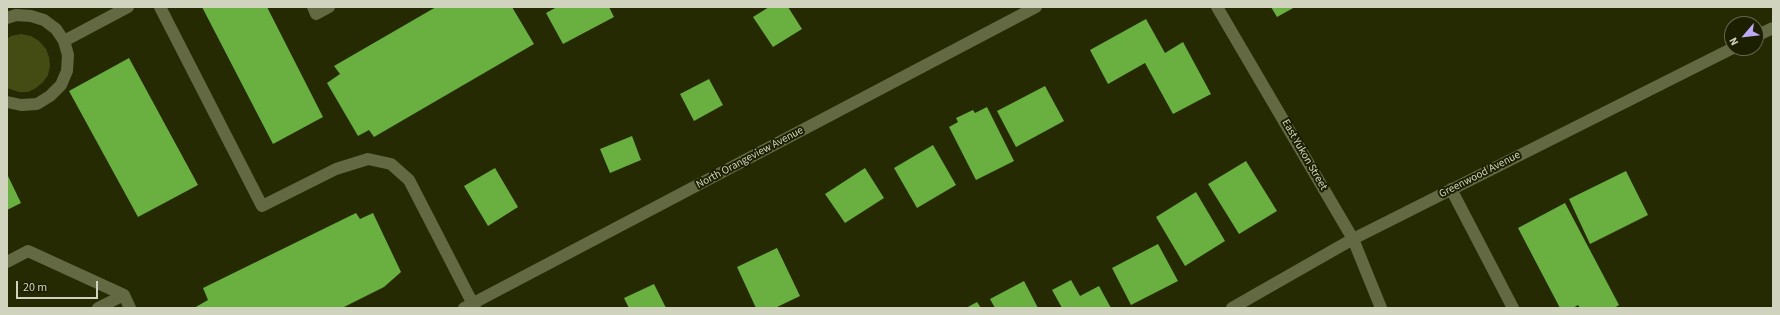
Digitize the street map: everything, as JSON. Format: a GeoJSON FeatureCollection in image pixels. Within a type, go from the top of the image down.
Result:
{"type":"FeatureCollection","features":[{"type":"Feature","properties":{"kind":"street"},"geometry":{"type":"LineString","coordinates":[[64,41],[128,7]]}},
{"type":"Feature","properties":{"kind":"street"},"geometry":{"type":"LineString","coordinates":[[160,7],[262,206],[336,169],[368,159],[392,164],[410,180],[470,306]]}},
{"type":"Feature","properties":{"kind":"street"},"geometry":{"type":"LineString","coordinates":[[313,7],[316,14],[329,7]]}},
{"type":"Feature","properties":{"kind":"street","name":"North Orangeview Avenue"},"geometry":{"type":"LineString","coordinates":[[470,306],[1036,7]]}},
{"type":"Feature","properties":{"kind":"street","name":"East Yukon Street"},"geometry":{"type":"LineString","coordinates":[[1217,7],[1353,239],[1381,308]]}},
{"type":"Feature","properties":{"kind":"street"},"geometry":{"type":"LineString","coordinates":[[7,18],[16,15],[31,16],[44,20],[56,29],[64,41],[68,55],[67,71],[61,85],[50,96],[37,104],[21,105],[7,102]]}},
{"type":"Feature","properties":{"kind":"street","name":"Greenwood Avenue"},"geometry":{"type":"LineString","coordinates":[[1232,308],[1353,239],[1724,53]]}},
{"type":"Feature","properties":{"kind":"street"},"geometry":{"type":"LineString","coordinates":[[1451,190],[1513,308]]}},
{"type":"Feature","properties":{"kind":"street"},"geometry":{"type":"LineString","coordinates":[[7,262],[28,251],[124,295],[130,308]]}},
{"type":"Feature","properties":{"kind":"street"},"geometry":{"type":"LineString","coordinates":[[98,308],[124,295]]}},
{"type":"Feature","properties":{"kind":"green space"},"geometry":{"type":"Polygon","coordinates":[[[21,34],[31,36],[39,41],[46,49],[49,57],[50,66],[48,75],[36,88],[28,92],[19,92],[7,88],[7,39],[11,36],[21,34]]]}},
{"type":"Feature","properties":{"kind":"building"},"geometry":{"type":"Polygon","coordinates":[[[202,7],[267,7],[323,117],[273,144],[202,7]]]}},
{"type":"Feature","properties":{"kind":"building"},"geometry":{"type":"Polygon","coordinates":[[[436,7],[512,7],[534,44],[374,137],[369,130],[358,136],[327,83],[340,74],[334,66],[436,7]]]}},
{"type":"Feature","properties":{"kind":"building"},"geometry":{"type":"Polygon","coordinates":[[[557,7],[609,7],[614,17],[563,44],[546,13],[557,7]]]}},
{"type":"Feature","properties":{"kind":"building"},"geometry":{"type":"Polygon","coordinates":[[[769,7],[788,7],[802,29],[773,47],[753,17],[769,7]]]}},
{"type":"Feature","properties":{"kind":"building"},"geometry":{"type":"Polygon","coordinates":[[[1271,7],[1295,7],[1277,17],[1271,7]]]}},
{"type":"Feature","properties":{"kind":"building"},"geometry":{"type":"Polygon","coordinates":[[[1146,19],[1165,53],[1183,42],[1211,94],[1173,114],[1145,63],[1108,84],[1090,50],[1146,19]]]}},
{"type":"Feature","properties":{"kind":"building"},"geometry":{"type":"Polygon","coordinates":[[[129,58],[198,185],[138,217],[69,91],[129,58]]]}},
{"type":"Feature","properties":{"kind":"building"},"geometry":{"type":"Polygon","coordinates":[[[709,79],[723,105],[694,121],[680,94],[709,79]]]}},
{"type":"Feature","properties":{"kind":"building"},"geometry":{"type":"Polygon","coordinates":[[[1045,86],[1064,121],[1016,147],[997,111],[1045,86]]]}},
{"type":"Feature","properties":{"kind":"building"},"geometry":{"type":"Polygon","coordinates":[[[987,107],[1014,161],[976,180],[949,127],[958,122],[956,118],[973,110],[975,113],[987,107]]]}},
{"type":"Feature","properties":{"kind":"building"},"geometry":{"type":"Polygon","coordinates":[[[632,136],[641,160],[610,173],[600,149],[632,136]]]}},
{"type":"Feature","properties":{"kind":"building"},"geometry":{"type":"Polygon","coordinates":[[[933,145],[956,185],[917,208],[894,168],[933,145]]]}},
{"type":"Feature","properties":{"kind":"building"},"geometry":{"type":"Polygon","coordinates":[[[1246,161],[1277,211],[1239,234],[1208,184],[1246,161]]]}},
{"type":"Feature","properties":{"kind":"building"},"geometry":{"type":"Polygon","coordinates":[[[495,168],[518,207],[488,226],[464,186],[495,168]]]}},
{"type":"Feature","properties":{"kind":"building"},"geometry":{"type":"Polygon","coordinates":[[[865,168],[884,198],[845,223],[825,194],[865,168]]]}},
{"type":"Feature","properties":{"kind":"building"},"geometry":{"type":"Polygon","coordinates":[[[1626,171],[1648,215],[1590,244],[1569,199],[1626,171]]]}},
{"type":"Feature","properties":{"kind":"building"},"geometry":{"type":"Polygon","coordinates":[[[7,174],[21,203],[7,210],[7,174]]]}},
{"type":"Feature","properties":{"kind":"building"},"geometry":{"type":"Polygon","coordinates":[[[1196,192],[1225,241],[1185,266],[1156,217],[1196,192]]]}},
{"type":"Feature","properties":{"kind":"building"},"geometry":{"type":"Polygon","coordinates":[[[1565,203],[1619,305],[1614,308],[1580,308],[1578,305],[1573,308],[1560,308],[1518,228],[1565,203]]]}},
{"type":"Feature","properties":{"kind":"building"},"geometry":{"type":"Polygon","coordinates":[[[356,213],[360,219],[373,213],[401,272],[384,287],[342,308],[194,308],[208,300],[203,288],[356,213]]]}},
{"type":"Feature","properties":{"kind":"building"},"geometry":{"type":"Polygon","coordinates":[[[1158,244],[1178,281],[1131,305],[1112,268],[1158,244]]]}},
{"type":"Feature","properties":{"kind":"building"},"geometry":{"type":"Polygon","coordinates":[[[777,248],[800,296],[775,308],[756,308],[737,267],[777,248]]]}},
{"type":"Feature","properties":{"kind":"building"},"geometry":{"type":"Polygon","coordinates":[[[1071,280],[1080,296],[1099,286],[1111,308],[1062,308],[1052,290],[1071,280]]]}},
{"type":"Feature","properties":{"kind":"building"},"geometry":{"type":"Polygon","coordinates":[[[1024,281],[1038,308],[995,308],[990,299],[1024,281]]]}},
{"type":"Feature","properties":{"kind":"building"},"geometry":{"type":"Polygon","coordinates":[[[654,284],[666,308],[629,308],[624,298],[654,284]]]}},
{"type":"Feature","properties":{"kind":"building"},"geometry":{"type":"Polygon","coordinates":[[[977,302],[981,308],[966,308],[977,302]]]}}]}
